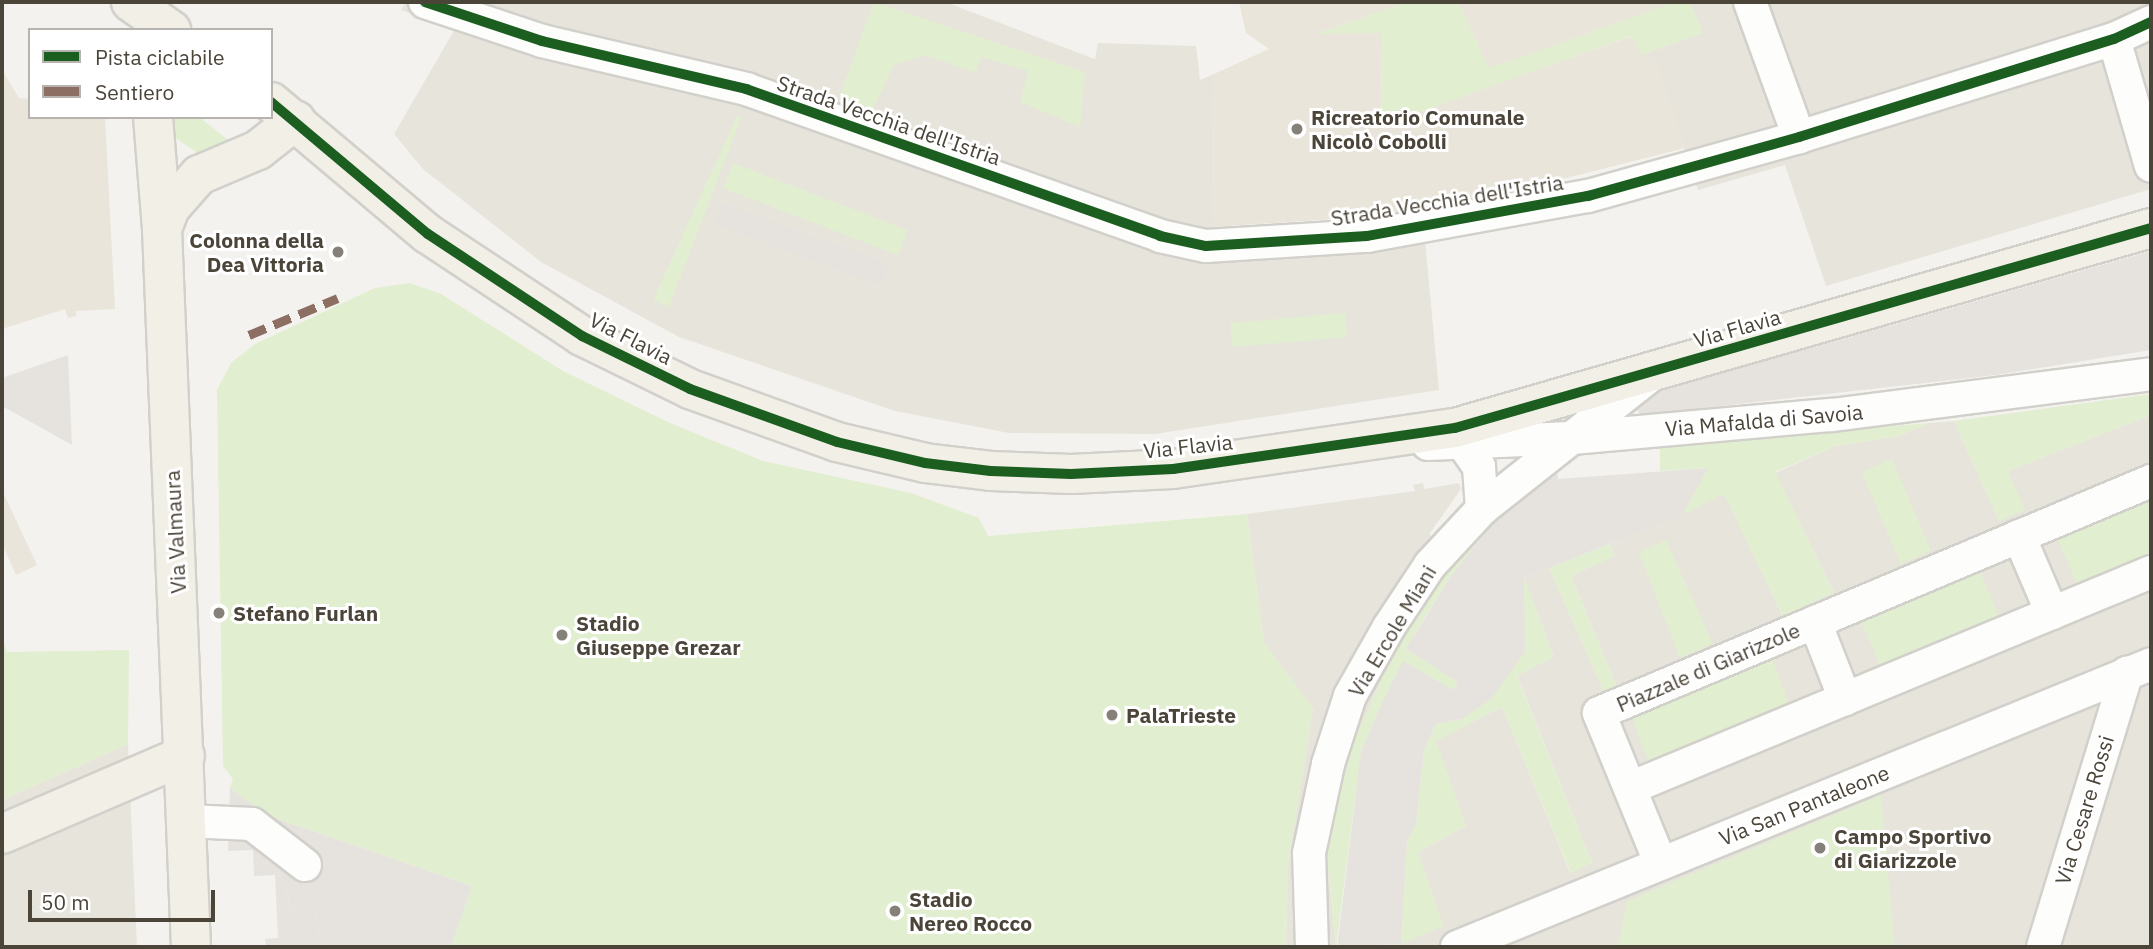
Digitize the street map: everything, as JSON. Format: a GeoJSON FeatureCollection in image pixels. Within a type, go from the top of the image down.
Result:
{"type":"FeatureCollection","features":[{"type":"Feature","properties":{"kind":"main road"},"geometry":{"type":"LineString","coordinates":[[162,229],[170,208],[199,175],[258,150],[283,111]]}},
{"type":"Feature","properties":{"kind":"main road","name":"Via Flavia"},"geometry":{"type":"LineString","coordinates":[[283,111],[429,234],[582,337],[690,389],[837,442],[925,463],[1071,474],[1173,469],[1374,443],[1506,416],[2151,228]]}},
{"type":"Feature","properties":{"kind":"main road","name":"Via Valmaura"},"geometry":{"type":"LineString","coordinates":[[153,119],[162,229],[191,947]]}},
{"type":"Feature","properties":{"kind":"main road"},"geometry":{"type":"LineString","coordinates":[[2,834],[185,755]]}},
{"type":"Feature","properties":{"kind":"street"},"geometry":{"type":"LineString","coordinates":[[1749,2],[1799,137]]}},
{"type":"Feature","properties":{"kind":"street","name":"Strada Vecchia dell'Istria"},"geometry":{"type":"LineString","coordinates":[[433,3],[542,41],[746,89],[1160,236],[1206,246],[1332,240],[1461,222],[1588,196],[1799,137],[2114,39],[2151,22]]}},
{"type":"Feature","properties":{"kind":"street"},"geometry":{"type":"LineString","coordinates":[[2114,39],[2151,166]]}},
{"type":"Feature","properties":{"kind":"street","name":"Via Ercole Miani"},"geometry":{"type":"LineString","coordinates":[[1312,947],[1309,853],[1328,764],[1350,696],[1430,565],[1482,509],[1657,371]]}},
{"type":"Feature","properties":{"kind":"street","name":"Via Mafalda di Savoia"},"geometry":{"type":"LineString","coordinates":[[1374,443],[1463,444],[1572,438],[1832,415],[2151,374]]}},
{"type":"Feature","properties":{"kind":"street"},"geometry":{"type":"LineString","coordinates":[[1463,444],[1479,467],[1482,509]]}},
{"type":"Feature","properties":{"kind":"street","name":"Piazzale di Giarizzole"},"geometry":{"type":"LineString","coordinates":[[1660,862],[1599,713],[2151,481]]}},
{"type":"Feature","properties":{"kind":"street"},"geometry":{"type":"LineString","coordinates":[[2019,536],[2052,613]]}},
{"type":"Feature","properties":{"kind":"street"},"geometry":{"type":"LineString","coordinates":[[1630,788],[2151,572]]}},
{"type":"Feature","properties":{"kind":"street","name":"Piazzale di Giarizzole"},"geometry":{"type":"LineString","coordinates":[[1815,622],[1845,699]]}},
{"type":"Feature","properties":{"kind":"street","name":"Via San Pantaleone"},"geometry":{"type":"LineString","coordinates":[[1457,947],[1519,934],[1660,862],[2139,668]]}},
{"type":"Feature","properties":{"kind":"street","name":"Via Cesare Rossi"},"geometry":{"type":"LineString","coordinates":[[2043,947],[2139,668]]}},
{"type":"Feature","properties":{"kind":"street"},"geometry":{"type":"LineString","coordinates":[[187,821],[252,824],[305,865]]}},
{"type":"Feature","properties":{"kind":"shaded area"},"geometry":{"type":"Polygon","coordinates":[[[406,2],[945,2],[1095,59],[1098,43],[1196,46],[1200,80],[1214,74],[1213,227],[1296,225],[1422,208],[1439,390],[1155,434],[1009,433],[895,411],[679,337],[541,262],[423,169],[394,134],[455,29],[401,10],[406,2]]]}},
{"type":"Feature","properties":{"kind":"shaded area"},"geometry":{"type":"Polygon","coordinates":[[[1239,2],[1409,2],[1318,33],[1382,33],[1381,125],[1633,36],[1643,59],[1654,56],[1685,148],[1515,191],[1379,216],[1213,227],[1214,74],[1269,49],[1246,33],[1239,2]]]}},
{"type":"Feature","properties":{"kind":"shaded area"},"geometry":{"type":"Polygon","coordinates":[[[1458,2],[1676,2],[1489,69],[1458,2]]]}},
{"type":"Feature","properties":{"kind":"shaded area"},"geometry":{"type":"Polygon","coordinates":[[[1690,2],[2151,2],[2151,189],[1826,286],[1785,165],[1698,190],[1654,57],[1643,60],[1641,55],[1702,33],[1690,2]]]}},
{"type":"Feature","properties":{"kind":"shaded area"},"geometry":{"type":"Polygon","coordinates":[[[2,70],[19,98],[28,99],[28,119],[105,119],[115,309],[76,311],[76,316],[68,318],[65,309],[2,329],[2,70]]]}},
{"type":"Feature","properties":{"kind":"shaded area"},"geometry":{"type":"Polygon","coordinates":[[[722,203],[889,264],[881,285],[714,225],[722,203]]]}},
{"type":"Feature","properties":{"kind":"shaded area"},"geometry":{"type":"Polygon","coordinates":[[[2151,251],[2151,350],[1996,375],[1641,415],[1635,407],[1673,383],[1819,346],[2151,251]]]}},
{"type":"Feature","properties":{"kind":"shaded area"},"geometry":{"type":"Polygon","coordinates":[[[68,355],[72,445],[2,406],[2,378],[68,355]]]}},
{"type":"Feature","properties":{"kind":"shaded area"},"geometry":{"type":"Polygon","coordinates":[[[2151,415],[2151,947],[1362,947],[1401,944],[1418,852],[1466,826],[1435,741],[1502,707],[1570,872],[1592,863],[1517,675],[1554,657],[1524,578],[1549,568],[1604,692],[1617,687],[1571,576],[1614,556],[1610,544],[1724,493],[1783,617],[1834,592],[1775,473],[1835,446],[1900,436],[1928,423],[1954,421],[1999,521],[2008,471],[2151,415]]]}},
{"type":"Feature","properties":{"kind":"shaded area"},"geometry":{"type":"Polygon","coordinates":[[[1556,463],[1558,479],[1708,468],[1682,515],[1524,578],[1525,652],[1492,698],[1462,719],[1436,724],[1424,750],[1416,824],[1407,841],[1401,944],[1337,947],[1361,753],[1380,707],[1403,661],[1453,690],[1458,682],[1406,649],[1452,574],[1518,493],[1556,463]]]}},
{"type":"Feature","properties":{"kind":"shaded area"},"geometry":{"type":"Polygon","coordinates":[[[1423,483],[1424,489],[1459,483],[1461,489],[1430,533],[1439,572],[1327,857],[1336,947],[1286,947],[1288,864],[1313,709],[1264,643],[1247,514],[1415,491],[1413,485],[1423,483]]]}},
{"type":"Feature","properties":{"kind":"shaded area"},"geometry":{"type":"Polygon","coordinates":[[[2,490],[37,565],[16,575],[2,544],[2,490]]]}},
{"type":"Feature","properties":{"kind":"shaded area"},"geometry":{"type":"Polygon","coordinates":[[[128,744],[137,947],[2,947],[2,800],[128,744]]]}},
{"type":"Feature","properties":{"kind":"shaded area"},"geometry":{"type":"Polygon","coordinates":[[[230,788],[266,815],[472,886],[451,947],[321,947],[315,908],[291,912],[286,883],[253,850],[228,851],[230,788]]]}},
{"type":"Feature","properties":{"kind":"shaded area"},"geometry":{"type":"Polygon","coordinates":[[[253,849],[286,883],[291,912],[315,908],[321,947],[266,947],[265,939],[278,938],[275,875],[254,876],[253,849]]]}},
{"type":"Feature","properties":{"kind":"green space"},"geometry":{"type":"Polygon","coordinates":[[[874,2],[1085,72],[1080,127],[1020,102],[1028,71],[982,57],[975,72],[924,55],[894,65],[873,109],[839,97],[874,2]]]}},
{"type":"Feature","properties":{"kind":"green space"},"geometry":{"type":"Polygon","coordinates":[[[1409,2],[1458,2],[1489,68],[1676,2],[1690,2],[1703,33],[1641,55],[1632,36],[1381,126],[1382,33],[1315,34],[1409,2]]]}},
{"type":"Feature","properties":{"kind":"green space"},"geometry":{"type":"Polygon","coordinates":[[[737,116],[741,118],[669,307],[653,300],[737,116]]]}},
{"type":"Feature","properties":{"kind":"green space"},"geometry":{"type":"Polygon","coordinates":[[[169,119],[202,119],[232,143],[202,156],[168,133],[169,119]]]}},
{"type":"Feature","properties":{"kind":"green space"},"geometry":{"type":"Polygon","coordinates":[[[733,163],[908,230],[898,255],[723,188],[733,163]]]}},
{"type":"Feature","properties":{"kind":"green space","name":"Stadio Giuseppe Grezar"},"geometry":{"type":"Polygon","coordinates":[[[410,283],[441,294],[563,371],[670,423],[763,461],[911,493],[979,518],[988,536],[1247,514],[1264,643],[1313,708],[1288,864],[1286,947],[451,947],[472,886],[266,815],[230,788],[233,779],[223,766],[217,390],[231,363],[255,344],[375,288],[410,283]]]}},
{"type":"Feature","properties":{"kind":"green space"},"geometry":{"type":"Polygon","coordinates":[[[1345,313],[1347,337],[1233,347],[1230,323],[1345,313]]]}},
{"type":"Feature","properties":{"kind":"green space"},"geometry":{"type":"Polygon","coordinates":[[[2151,394],[2151,415],[2008,471],[2025,510],[1999,521],[1954,421],[2151,394]]]}},
{"type":"Feature","properties":{"kind":"green space"},"geometry":{"type":"Polygon","coordinates":[[[1928,423],[1900,436],[1835,446],[1775,472],[1834,592],[1783,617],[1724,494],[1682,515],[1707,468],[1660,471],[1660,446],[1928,423]]]}},
{"type":"Feature","properties":{"kind":"green space"},"geometry":{"type":"Polygon","coordinates":[[[1892,459],[1931,551],[1901,564],[1862,472],[1892,459]]]}},
{"type":"Feature","properties":{"kind":"green space"},"geometry":{"type":"Polygon","coordinates":[[[1518,493],[1452,574],[1406,648],[1458,682],[1453,691],[1361,753],[1336,947],[1327,857],[1343,766],[1387,666],[1439,572],[1518,493]]]}},
{"type":"Feature","properties":{"kind":"green space"},"geometry":{"type":"Polygon","coordinates":[[[2149,495],[2151,559],[2080,591],[2056,536],[2149,495]]]}},
{"type":"Feature","properties":{"kind":"green space"},"geometry":{"type":"Polygon","coordinates":[[[1666,540],[1713,644],[1680,658],[1639,553],[1666,540]]]}},
{"type":"Feature","properties":{"kind":"green space"},"geometry":{"type":"Polygon","coordinates":[[[1610,544],[1615,556],[1571,576],[1617,687],[1604,692],[1549,568],[1610,544]]]}},
{"type":"Feature","properties":{"kind":"green space"},"geometry":{"type":"Polygon","coordinates":[[[1979,569],[2000,618],[1881,668],[1860,619],[1979,569]]]}},
{"type":"Feature","properties":{"kind":"green space"},"geometry":{"type":"Polygon","coordinates":[[[1524,578],[1554,657],[1517,676],[1592,863],[1571,873],[1502,707],[1436,741],[1466,826],[1418,852],[1444,926],[1401,944],[1407,840],[1416,824],[1424,750],[1436,724],[1462,719],[1524,578]]]}},
{"type":"Feature","properties":{"kind":"green space"},"geometry":{"type":"Polygon","coordinates":[[[2,638],[7,652],[129,650],[128,744],[2,800],[2,638]]]}},
{"type":"Feature","properties":{"kind":"green space"},"geometry":{"type":"Polygon","coordinates":[[[1771,656],[1791,707],[1649,762],[1629,710],[1771,656]]]}},
{"type":"Feature","properties":{"kind":"green space","name":"Campo Sportivo di Giarizzole"},"geometry":{"type":"Polygon","coordinates":[[[1881,795],[1895,947],[1618,947],[1627,901],[1881,795]]]}},
{"type":"Feature","properties":{"kind":"marked path"},"geometry":{"type":"LineString","coordinates":[[249,335],[338,298]]}},
{"type":"Feature","properties":{"kind":"cycle path"},"geometry":{"type":"LineString","coordinates":[[425,2],[542,41],[746,89],[1160,236],[1206,246],[1367,236],[1588,196],[1799,137],[2114,39],[2151,22]]}},
{"type":"Feature","properties":{"kind":"cycle path"},"geometry":{"type":"LineString","coordinates":[[273,104],[428,234],[582,336],[690,389],[837,442],[925,463],[991,471],[1071,474],[1173,469],[1455,428],[2151,228]]}},
{"type":"Feature","properties":{"kind":"place","name":"Ricreatorio Comunale Nicolò Cobolli"},"geometry":{"type":"Point","coordinates":[1297,129]}},
{"type":"Feature","properties":{"kind":"place","name":"Colonna della Dea Vittoria"},"geometry":{"type":"Point","coordinates":[338,252]}},
{"type":"Feature","properties":{"kind":"place","name":"Stefano Furlan"},"geometry":{"type":"Point","coordinates":[219,613]}},
{"type":"Feature","properties":{"kind":"place","name":"Stadio Giuseppe Grezar"},"geometry":{"type":"Point","coordinates":[562,635]}},
{"type":"Feature","properties":{"kind":"place","name":"PalaTrieste"},"geometry":{"type":"Point","coordinates":[1112,715]}},
{"type":"Feature","properties":{"kind":"place","name":"Campo Sportivo di Giarizzole"},"geometry":{"type":"Point","coordinates":[1820,848]}},
{"type":"Feature","properties":{"kind":"place","name":"Stadio Nereo Rocco"},"geometry":{"type":"Point","coordinates":[895,911]}}]}
